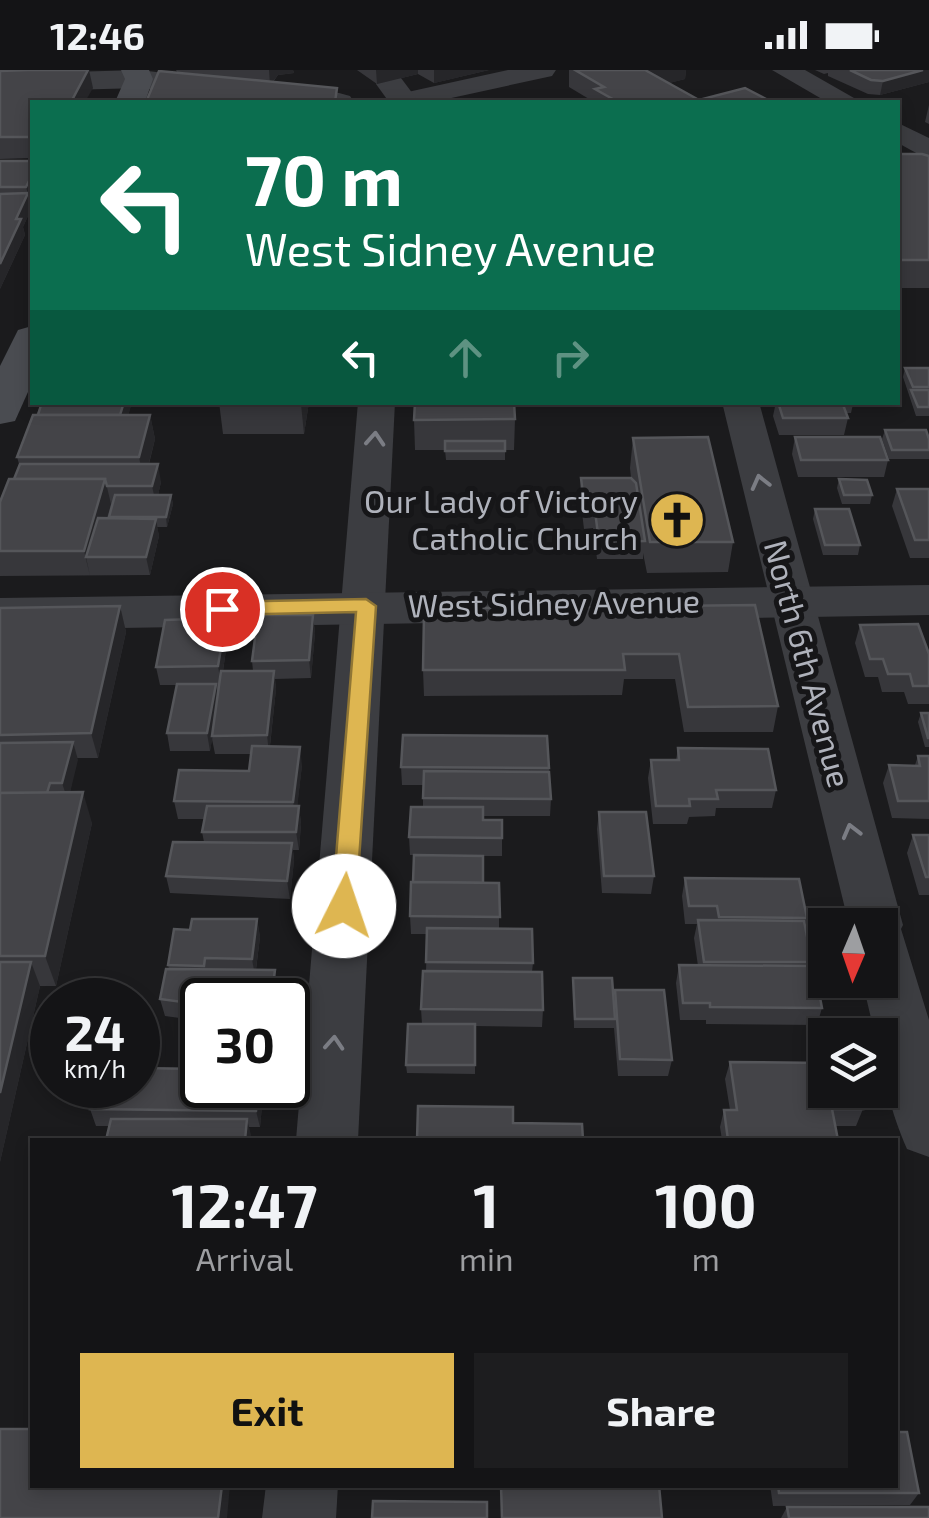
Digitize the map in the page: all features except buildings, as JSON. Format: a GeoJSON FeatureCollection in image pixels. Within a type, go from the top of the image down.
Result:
{"type":"FeatureCollection","features":[{"type":"Feature","properties":{"kind":"main road"},"geometry":{"type":"LineString","coordinates":[[0,412],[30,343]]}},
{"type":"Feature","properties":{"kind":"street"},"geometry":{"type":"LineString","coordinates":[[397,98],[543,70]]}},
{"type":"Feature","properties":{"kind":"street"},"geometry":{"type":"LineString","coordinates":[[784,70],[843,100]]}},
{"type":"Feature","properties":{"kind":"street"},"geometry":{"type":"LineString","coordinates":[[0,83],[135,84],[317,100]]}},
{"type":"Feature","properties":{"kind":"street"},"geometry":{"type":"LineString","coordinates":[[903,118],[924,168]]}},
{"type":"Feature","properties":{"kind":"street"},"geometry":{"type":"LineString","coordinates":[[327,1138],[378,405]]}},
{"type":"Feature","properties":{"kind":"street","name":"North 6th Avenue"},"geometry":{"type":"LineString","coordinates":[[741,405],[872,908]]}},
{"type":"Feature","properties":{"kind":"street","name":"West Sidney Avenue"},"geometry":{"type":"LineString","coordinates":[[0,614],[929,600]]}},
{"type":"Feature","properties":{"kind":"street"},"geometry":{"type":"LineString","coordinates":[[895,998],[929,1130]]}},
{"type":"Feature","properties":{"kind":"street"},"geometry":{"type":"LineString","coordinates":[[299,1518],[302,1488]]}},
{"type":"Feature","properties":{"kind":"place","name":"Our Lady of Victory Catholic Church"},"geometry":{"type":"Point","coordinates":[677,520]}},
{"type":"Feature","properties":{"kind":"route"},"geometry":{"type":"LineString","coordinates":[[222,609],[366,606],[344,906]]}}]}
